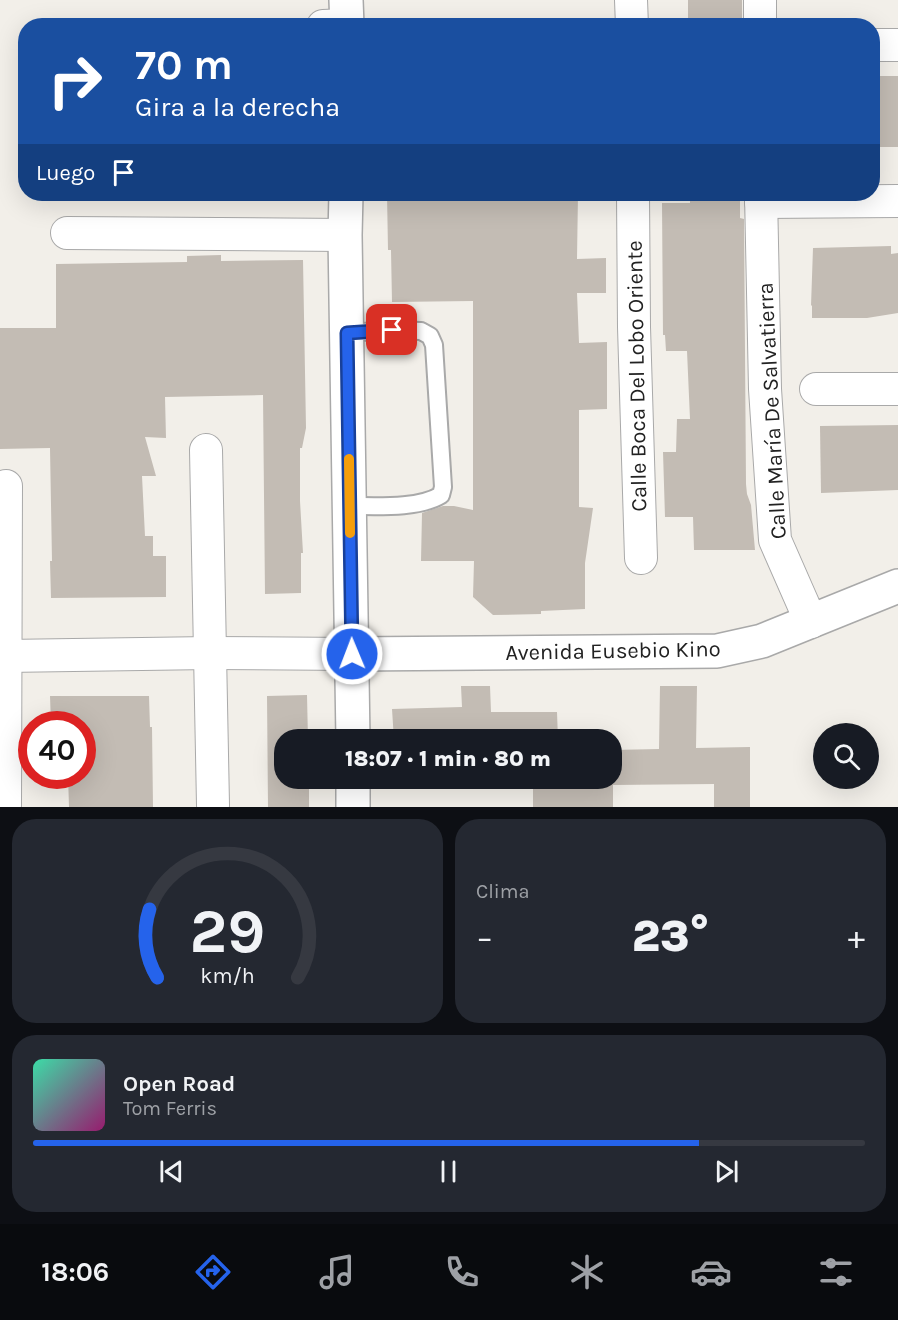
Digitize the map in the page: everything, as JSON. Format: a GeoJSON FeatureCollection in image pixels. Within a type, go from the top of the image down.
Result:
{"type":"FeatureCollection","features":[{"type":"Feature","properties":{"kind":"street"},"geometry":{"type":"LineString","coordinates":[[346,0],[346,18]]}},
{"type":"Feature","properties":{"kind":"street"},"geometry":{"type":"LineString","coordinates":[[631,0],[632,18]]}},
{"type":"Feature","properties":{"kind":"street"},"geometry":{"type":"LineString","coordinates":[[760,0],[760,18]]}},
{"type":"Feature","properties":{"kind":"street"},"geometry":{"type":"LineString","coordinates":[[880,45],[898,45]]}},
{"type":"Feature","properties":{"kind":"street"},"geometry":{"type":"LineString","coordinates":[[346,201],[353,729]]}},
{"type":"Feature","properties":{"kind":"street","name":"Calle Boca Del Lobo Oriente"},"geometry":{"type":"LineString","coordinates":[[633,201],[634,327],[641,558]]}},
{"type":"Feature","properties":{"kind":"street","name":"Calle María De Salvatierra"},"geometry":{"type":"LineString","coordinates":[[761,201],[765,389],[775,540],[811,622]]}},
{"type":"Feature","properties":{"kind":"street"},"geometry":{"type":"LineString","coordinates":[[880,201],[898,201]]}},
{"type":"Feature","properties":{"kind":"street"},"geometry":{"type":"LineString","coordinates":[[67,233],[345,235]]}},
{"type":"Feature","properties":{"kind":"street"},"geometry":{"type":"LineString","coordinates":[[816,389],[898,389]]}},
{"type":"Feature","properties":{"kind":"street"},"geometry":{"type":"LineString","coordinates":[[206,450],[213,805]]}},
{"type":"Feature","properties":{"kind":"street"},"geometry":{"type":"LineString","coordinates":[[5,805],[6,486]]}},
{"type":"Feature","properties":{"kind":"street","name":"Avenida Eusebio Kino"},"geometry":{"type":"LineString","coordinates":[[352,654],[717,651],[762,641],[898,586]]}},
{"type":"Feature","properties":{"kind":"street"},"geometry":{"type":"LineString","coordinates":[[5,656],[210,653],[352,654]]}},
{"type":"Feature","properties":{"kind":"street"},"geometry":{"type":"LineString","coordinates":[[353,789],[353,807]]}},
{"type":"Feature","properties":{"kind":"lane"},"geometry":{"type":"LineString","coordinates":[[347,333],[421,331],[429,336],[434,345],[443,487],[441,495],[435,499],[399,506],[350,506]]}},
{"type":"Feature","properties":{"kind":"building"},"geometry":{"type":"Polygon","coordinates":[[[688,0],[742,0],[742,18],[688,18],[688,0]]]}},
{"type":"Feature","properties":{"kind":"building"},"geometry":{"type":"Polygon","coordinates":[[[880,76],[898,76],[898,147],[880,147],[880,76]]]}},
{"type":"Feature","properties":{"kind":"building"},"geometry":{"type":"Polygon","coordinates":[[[387,201],[578,201],[577,259],[606,258],[606,293],[577,293],[579,343],[607,342],[607,409],[579,410],[579,507],[593,508],[585,563],[585,609],[541,611],[541,614],[493,615],[473,597],[474,561],[421,561],[422,513],[443,506],[473,510],[473,301],[392,302],[391,250],[388,250],[387,201]]]}},
{"type":"Feature","properties":{"kind":"building"},"geometry":{"type":"Polygon","coordinates":[[[690,201],[740,201],[740,218],[744,219],[746,484],[751,505],[755,550],[694,550],[693,517],[665,517],[663,452],[676,452],[677,419],[690,419],[687,351],[666,351],[665,335],[663,335],[662,203],[690,203],[690,201]]]}},
{"type":"Feature","properties":{"kind":"building"},"geometry":{"type":"Polygon","coordinates":[[[891,246],[891,254],[898,253],[898,313],[867,318],[812,318],[813,248],[891,246]]]}},
{"type":"Feature","properties":{"kind":"building"},"geometry":{"type":"Polygon","coordinates":[[[221,255],[221,261],[303,260],[306,428],[302,448],[300,448],[303,553],[301,553],[301,593],[265,594],[263,395],[165,397],[166,438],[145,437],[156,476],[142,476],[145,536],[153,536],[153,556],[166,556],[166,597],[51,598],[50,448],[0,449],[0,328],[56,328],[56,264],[187,262],[187,256],[221,255]]]}},
{"type":"Feature","properties":{"kind":"building"},"geometry":{"type":"Polygon","coordinates":[[[898,425],[898,490],[821,493],[820,426],[898,425]]]}},
{"type":"Feature","properties":{"kind":"building"},"geometry":{"type":"Polygon","coordinates":[[[461,686],[490,686],[491,712],[557,712],[558,729],[393,729],[392,709],[462,707],[461,686]]]}},
{"type":"Feature","properties":{"kind":"building"},"geometry":{"type":"Polygon","coordinates":[[[660,686],[697,686],[696,748],[750,747],[750,807],[714,807],[714,784],[622,785],[622,750],[659,749],[660,686]]]}},
{"type":"Feature","properties":{"kind":"building"},"geometry":{"type":"Polygon","coordinates":[[[307,695],[308,729],[274,729],[274,789],[309,789],[309,807],[268,807],[267,696],[307,695]]]}},
{"type":"Feature","properties":{"kind":"building"},"geometry":{"type":"Polygon","coordinates":[[[50,696],[149,696],[150,727],[152,727],[153,807],[69,807],[68,789],[96,789],[96,711],[51,711],[50,696]]]}},
{"type":"Feature","properties":{"kind":"building"},"geometry":{"type":"Polygon","coordinates":[[[533,789],[613,789],[613,807],[533,807],[533,789]]]}},
{"type":"Feature","properties":{"kind":"slow traffic"},"geometry":{"type":"LineString","coordinates":[[349,459],[350,533]]}},
{"type":"Feature","properties":{"kind":"route"},"geometry":{"type":"LineString","coordinates":[[352,654],[347,333],[392,330]]}}]}
